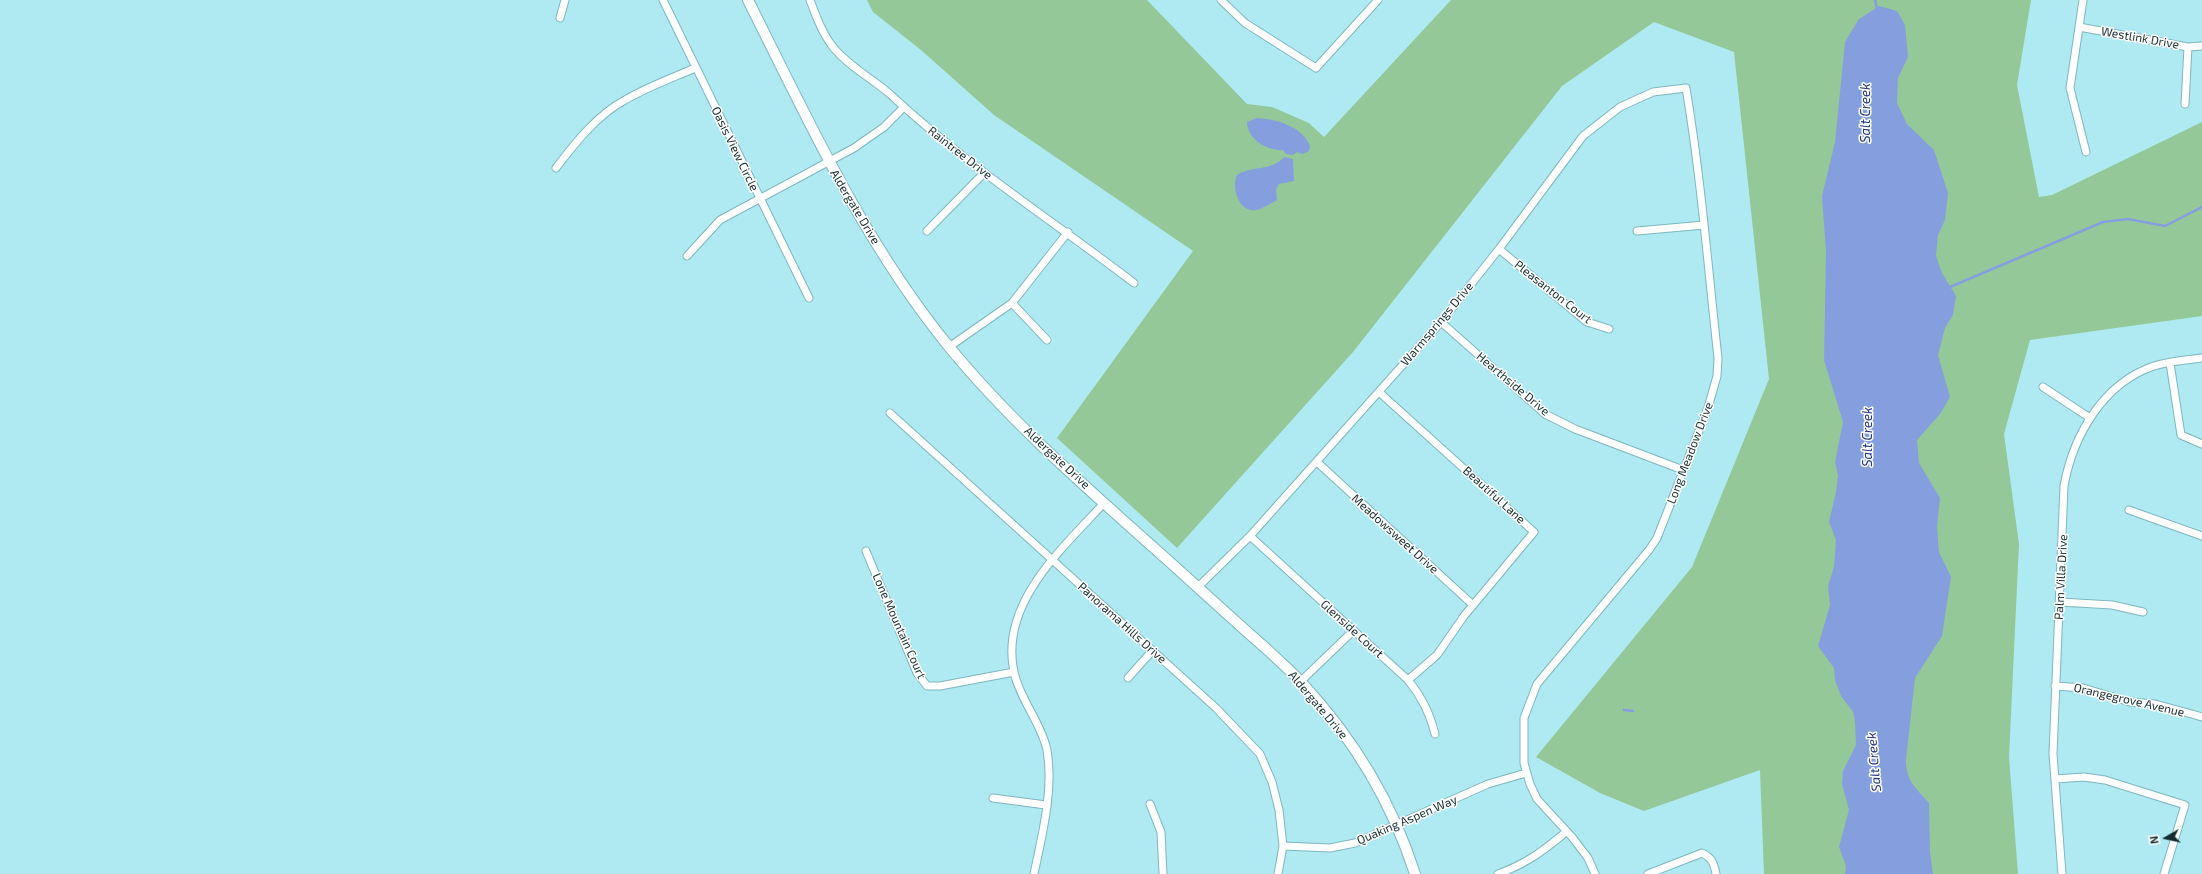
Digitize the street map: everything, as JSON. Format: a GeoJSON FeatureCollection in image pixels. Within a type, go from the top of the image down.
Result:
{"type":"FeatureCollection","features":[{"type":"Feature","properties":{"kind":"street"},"geometry":{"type":"LineString","coordinates":[[560,18],[565,0]]}},
{"type":"Feature","properties":{"kind":"street","name":"Oasis View Circle"},"geometry":{"type":"LineString","coordinates":[[663,0],[759,199],[809,298]]}},
{"type":"Feature","properties":{"kind":"street","name":"Aldergate Drive"},"geometry":{"type":"LineString","coordinates":[[748,0],[828,162],[866,227],[908,291],[949,347],[1022,426],[1301,681],[1344,733],[1372,778],[1398,825],[1415,874]]}},
{"type":"Feature","properties":{"kind":"street","name":"Raintree Drive"},"geometry":{"type":"LineString","coordinates":[[810,0],[819,23],[833,47],[890,95],[903,108],[984,173],[1068,232],[1134,283]]}},
{"type":"Feature","properties":{"kind":"street"},"geometry":{"type":"LineString","coordinates":[[1221,0],[1245,23],[1316,68],[1378,0]]}},
{"type":"Feature","properties":{"kind":"street"},"geometry":{"type":"LineString","coordinates":[[2083,0],[2070,88],[2086,152]]}},
{"type":"Feature","properties":{"kind":"street","name":"Westlink Drive"},"geometry":{"type":"LineString","coordinates":[[2079,28],[2188,46],[2202,46]]}},
{"type":"Feature","properties":{"kind":"street"},"geometry":{"type":"LineString","coordinates":[[2185,104],[2188,46]]}},
{"type":"Feature","properties":{"kind":"street"},"geometry":{"type":"LineString","coordinates":[[556,168],[574,145],[599,119],[624,100],[695,68]]}},
{"type":"Feature","properties":{"kind":"street","name":"Long Meadow Drive"},"geometry":{"type":"LineString","coordinates":[[1595,874],[1588,858],[1537,799],[1526,773],[1523,739],[1524,718],[1537,684],[1649,550],[1656,538],[1708,408],[1717,376],[1718,358],[1704,225],[1694,136],[1686,88]]}},
{"type":"Feature","properties":{"kind":"street","name":"Warmsprings Drive"},"geometry":{"type":"LineString","coordinates":[[1198,587],[1250,536],[1441,322],[1499,249],[1583,136],[1620,107],[1653,92],[1686,88]]}},
{"type":"Feature","properties":{"kind":"street"},"geometry":{"type":"LineString","coordinates":[[687,256],[720,220],[828,162],[884,127],[903,108]]}},
{"type":"Feature","properties":{"kind":"street"},"geometry":{"type":"LineString","coordinates":[[927,231],[984,173]]}},
{"type":"Feature","properties":{"kind":"street"},"geometry":{"type":"LineString","coordinates":[[1637,231],[1704,225]]}},
{"type":"Feature","properties":{"kind":"street"},"geometry":{"type":"LineString","coordinates":[[949,347],[1012,302],[1068,232]]}},
{"type":"Feature","properties":{"kind":"street","name":"Pleasanton Court"},"geometry":{"type":"LineString","coordinates":[[1499,249],[1587,322],[1609,329]]}},
{"type":"Feature","properties":{"kind":"street"},"geometry":{"type":"LineString","coordinates":[[1012,302],[1047,340]]}},
{"type":"Feature","properties":{"kind":"street","name":"Hearthside Drive"},"geometry":{"type":"LineString","coordinates":[[1441,322],[1545,414],[1575,429],[1683,470]]}},
{"type":"Feature","properties":{"kind":"street","name":"Palm Villa Drive"},"geometry":{"type":"LineString","coordinates":[[2062,874],[2053,754],[2064,486],[2068,466],[2074,446],[2090,418],[2108,395],[2121,384],[2136,374],[2154,366],[2202,358]]}},
{"type":"Feature","properties":{"kind":"street"},"geometry":{"type":"LineString","coordinates":[[2170,363],[2181,435],[2202,444]]}},
{"type":"Feature","properties":{"kind":"street"},"geometry":{"type":"LineString","coordinates":[[2042,387],[2090,418]]}},
{"type":"Feature","properties":{"kind":"street","name":"Beautiful Lane"},"geometry":{"type":"LineString","coordinates":[[1379,392],[1534,532],[1473,605],[1437,655],[1408,680]]}},
{"type":"Feature","properties":{"kind":"street","name":"Panorama Hills Drive"},"geometry":{"type":"LineString","coordinates":[[890,413],[1216,708],[1260,754],[1272,782],[1279,810],[1284,846],[1278,874]]}},
{"type":"Feature","properties":{"kind":"street","name":"Meadowsweet Drive"},"geometry":{"type":"LineString","coordinates":[[1317,462],[1473,605]]}},
{"type":"Feature","properties":{"kind":"street"},"geometry":{"type":"LineString","coordinates":[[1034,874],[1046,805],[1048,775],[1046,750],[1040,728],[1023,695],[1014,672],[1012,644],[1019,612],[1037,580],[1104,502]]}},
{"type":"Feature","properties":{"kind":"street"},"geometry":{"type":"LineString","coordinates":[[2129,510],[2202,536]]}},
{"type":"Feature","properties":{"kind":"street","name":"Glenside Court"},"geometry":{"type":"LineString","coordinates":[[1250,536],[1408,680],[1423,699],[1435,734]]}},
{"type":"Feature","properties":{"kind":"street","name":"Lone Mountain Court"},"geometry":{"type":"LineString","coordinates":[[866,551],[917,673],[927,686],[940,686],[1014,672]]}},
{"type":"Feature","properties":{"kind":"street"},"geometry":{"type":"LineString","coordinates":[[2060,602],[2112,605],[2143,612]]}},
{"type":"Feature","properties":{"kind":"street"},"geometry":{"type":"LineString","coordinates":[[1301,681],[1354,631]]}},
{"type":"Feature","properties":{"kind":"street"},"geometry":{"type":"LineString","coordinates":[[1128,678],[1152,651]]}},
{"type":"Feature","properties":{"kind":"street","name":"Orangegrove Avenue"},"geometry":{"type":"LineString","coordinates":[[2056,686],[2083,688],[2130,702],[2155,704],[2202,717]]}},
{"type":"Feature","properties":{"kind":"street","name":"Quaking Aspen Way"},"geometry":{"type":"LineString","coordinates":[[1284,846],[1330,848],[1355,843],[1488,784],[1526,773]]}},
{"type":"Feature","properties":{"kind":"street"},"geometry":{"type":"LineString","coordinates":[[2055,779],[2084,777],[2105,780],[2185,805],[2164,874]]}},
{"type":"Feature","properties":{"kind":"street"},"geometry":{"type":"LineString","coordinates":[[993,798],[1046,805]]}},
{"type":"Feature","properties":{"kind":"street"},"geometry":{"type":"LineString","coordinates":[[1150,804],[1161,832],[1163,874]]}},
{"type":"Feature","properties":{"kind":"street"},"geometry":{"type":"LineString","coordinates":[[1498,874],[1521,866],[1539,855],[1566,832]]}},
{"type":"Feature","properties":{"kind":"street"},"geometry":{"type":"LineString","coordinates":[[1648,874],[1702,853],[1709,857],[1714,864],[1716,874]]}},
{"type":"Feature","properties":{"kind":"green space"},"geometry":{"type":"Polygon","coordinates":[[[867,0],[1147,0],[1247,104],[1272,107],[1309,123],[1324,137],[1451,0],[2031,0],[2017,85],[2039,197],[2052,195],[2202,122],[2202,316],[2030,340],[2004,434],[2019,544],[2009,757],[2018,874],[1764,874],[1760,770],[1644,811],[1600,793],[1536,757],[1692,567],[1769,379],[1734,52],[1654,22],[1562,86],[1353,352],[1177,548],[1057,438],[1193,251],[994,115],[921,50],[873,12],[867,0]]]}},
{"type":"Feature","properties":{"kind":"water"},"geometry":{"type":"Polygon","coordinates":[[[1879,6],[1897,11],[1905,25],[1908,57],[1898,78],[1897,103],[1907,124],[1934,150],[1948,193],[1945,220],[1938,235],[1936,256],[1942,273],[1956,296],[1953,315],[1945,328],[1938,355],[1950,397],[1940,414],[1917,440],[1919,463],[1940,498],[1937,527],[1939,552],[1951,577],[1942,636],[1915,678],[1906,760],[1906,767],[1910,779],[1929,803],[1930,852],[1933,874],[1845,874],[1846,866],[1839,847],[1849,810],[1842,784],[1843,771],[1856,745],[1855,722],[1853,712],[1841,696],[1835,680],[1834,668],[1818,646],[1830,605],[1828,586],[1834,567],[1836,540],[1829,522],[1836,492],[1838,476],[1835,462],[1843,422],[1824,360],[1826,252],[1822,196],[1835,142],[1845,42],[1859,19],[1879,6]]]}},
{"type":"Feature","properties":{"kind":"water"},"geometry":{"type":"Polygon","coordinates":[[[1257,118],[1280,122],[1295,129],[1306,139],[1310,146],[1309,151],[1303,154],[1297,152],[1293,155],[1286,154],[1283,150],[1277,150],[1259,143],[1250,134],[1247,122],[1257,118]]]}},
{"type":"Feature","properties":{"kind":"water"},"geometry":{"type":"Polygon","coordinates":[[[1284,157],[1293,159],[1294,181],[1279,184],[1276,190],[1277,200],[1274,202],[1257,210],[1245,208],[1241,204],[1236,192],[1235,180],[1237,175],[1249,170],[1273,165],[1284,157]]]}},
{"type":"Feature","properties":{"kind":"waterway","name":"Salt Creek"},"geometry":{"type":"LineString","coordinates":[[1875,0],[1877,9]]}},
{"type":"Feature","properties":{"kind":"waterway"},"geometry":{"type":"LineString","coordinates":[[1950,287],[2103,222],[2128,219],[2165,226],[2202,207]]}},
{"type":"Feature","properties":{"kind":"waterway"},"geometry":{"type":"LineString","coordinates":[[1624,710],[1633,711]]}}]}
